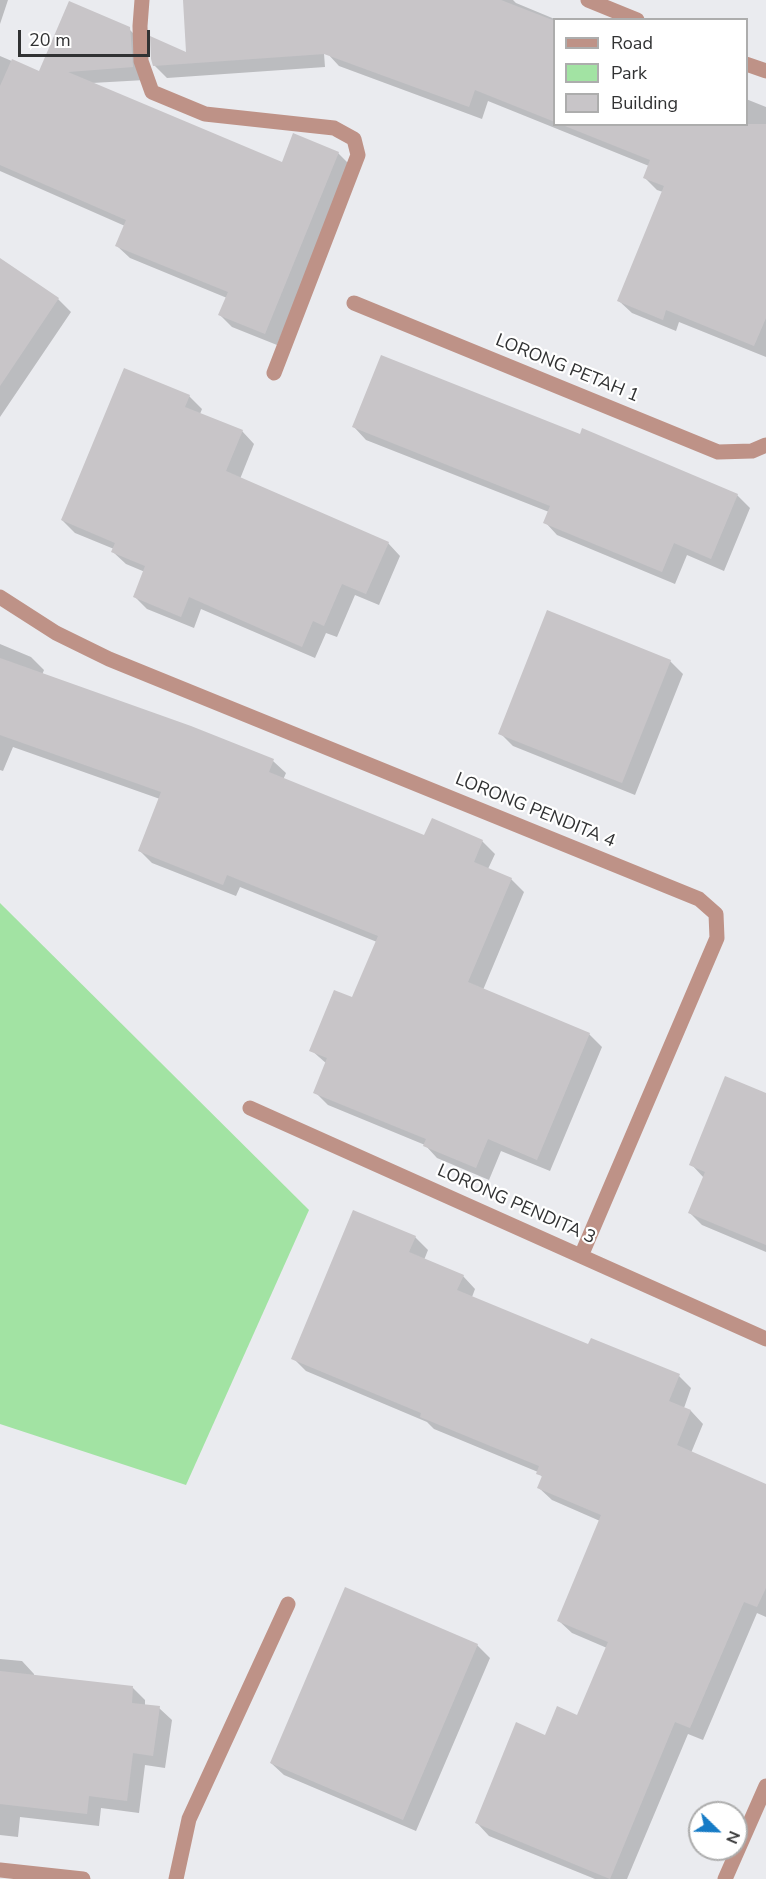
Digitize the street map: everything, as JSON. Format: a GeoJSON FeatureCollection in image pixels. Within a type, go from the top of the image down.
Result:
{"type":"FeatureCollection","features":[{"type":"Feature","properties":{"kind":"street"},"geometry":{"type":"LineString","coordinates":[[142,0],[141,62],[153,92],[205,114],[334,128],[354,139],[358,155],[274,373]]}},
{"type":"Feature","properties":{"kind":"street"},"geometry":{"type":"LineString","coordinates":[[588,0],[632,18]]}},
{"type":"Feature","properties":{"kind":"street"},"geometry":{"type":"LineString","coordinates":[[748,63],[766,71]]}},
{"type":"Feature","properties":{"kind":"street","name":"LORONG PETAH 1"},"geometry":{"type":"LineString","coordinates":[[354,303],[718,452],[752,451],[766,445]]}},
{"type":"Feature","properties":{"kind":"street","name":"LORONG PENDITA 4"},"geometry":{"type":"LineString","coordinates":[[0,597],[56,633],[109,659],[699,899],[716,914],[717,938],[581,1256]]}},
{"type":"Feature","properties":{"kind":"street","name":"LORONG PENDITA 3"},"geometry":{"type":"LineString","coordinates":[[250,1108],[766,1339]]}},
{"type":"Feature","properties":{"kind":"street"},"geometry":{"type":"LineString","coordinates":[[176,1879],[189,1819],[288,1604]]}},
{"type":"Feature","properties":{"kind":"street"},"geometry":{"type":"LineString","coordinates":[[725,1879],[766,1786]]}},
{"type":"Feature","properties":{"kind":"street"},"geometry":{"type":"LineString","coordinates":[[0,1870],[83,1879]]}},
{"type":"Feature","properties":{"kind":"green space"},"geometry":{"type":"Polygon","coordinates":[[[0,903],[309,1210],[186,1485],[0,1424],[0,903]]]}},
{"type":"Feature","properties":{"kind":"building"},"geometry":{"type":"Polygon","coordinates":[[[183,0],[501,0],[553,20],[553,121],[475,90],[469,107],[324,54],[153,66],[150,36],[186,52],[183,0]]]}},
{"type":"Feature","properties":{"kind":"building"},"geometry":{"type":"Polygon","coordinates":[[[69,1],[130,27],[133,67],[68,72],[282,162],[293,133],[339,152],[265,334],[218,315],[228,292],[115,246],[126,220],[0,165],[0,86],[12,59],[39,71],[69,1]]]}},
{"type":"Feature","properties":{"kind":"building"},"geometry":{"type":"Polygon","coordinates":[[[748,124],[766,124],[766,318],[754,346],[666,310],[663,320],[617,301],[664,186],[643,178],[650,160],[565,126],[748,126],[748,124]]]}},
{"type":"Feature","properties":{"kind":"building"},"geometry":{"type":"Polygon","coordinates":[[[0,258],[59,298],[0,386],[0,258]]]}},
{"type":"Feature","properties":{"kind":"building"},"geometry":{"type":"Polygon","coordinates":[[[381,355],[580,434],[582,428],[738,494],[711,559],[674,543],[662,572],[543,523],[550,506],[352,427],[381,355]]]}},
{"type":"Feature","properties":{"kind":"building"},"geometry":{"type":"Polygon","coordinates":[[[124,368],[190,395],[185,407],[243,430],[226,471],[389,542],[366,594],[342,584],[324,626],[313,621],[302,647],[189,597],[181,617],[133,597],[145,566],[111,552],[115,543],[61,520],[124,368]]]}},
{"type":"Feature","properties":{"kind":"building"},"geometry":{"type":"Polygon","coordinates":[[[547,610],[671,660],[622,783],[498,734],[547,610]]]}},
{"type":"Feature","properties":{"kind":"building"},"geometry":{"type":"Polygon","coordinates":[[[0,658],[191,726],[274,759],[269,772],[424,835],[432,818],[483,840],[474,862],[512,878],[468,982],[590,1033],[537,1160],[488,1139],[476,1168],[423,1146],[426,1139],[313,1093],[327,1058],[309,1051],[334,990],[352,997],[378,936],[227,875],[223,885],[138,851],[161,792],[0,735],[0,658]]]}},
{"type":"Feature","properties":{"kind":"building"},"geometry":{"type":"Polygon","coordinates":[[[725,1076],[766,1093],[766,1245],[688,1213],[705,1172],[689,1165],[725,1076]]]}},
{"type":"Feature","properties":{"kind":"building"},"geometry":{"type":"Polygon","coordinates":[[[353,1210],[416,1236],[409,1252],[464,1275],[457,1290],[588,1344],[591,1338],[680,1374],[669,1401],[691,1410],[677,1445],[766,1484],[766,1588],[757,1607],[744,1602],[690,1728],[675,1722],[610,1879],[475,1823],[516,1722],[545,1735],[557,1706],[577,1715],[608,1642],[557,1621],[601,1515],[537,1488],[542,1476],[536,1474],[539,1466],[420,1417],[421,1413],[291,1359],[353,1210]]]}},
{"type":"Feature","properties":{"kind":"building"},"geometry":{"type":"Polygon","coordinates":[[[345,1587],[478,1644],[403,1820],[270,1763],[345,1587]]]}},
{"type":"Feature","properties":{"kind":"building"},"geometry":{"type":"Polygon","coordinates":[[[0,1671],[133,1686],[132,1703],[160,1706],[153,1756],[133,1753],[127,1801],[89,1796],[87,1814],[0,1804],[0,1671]]]}}]}
